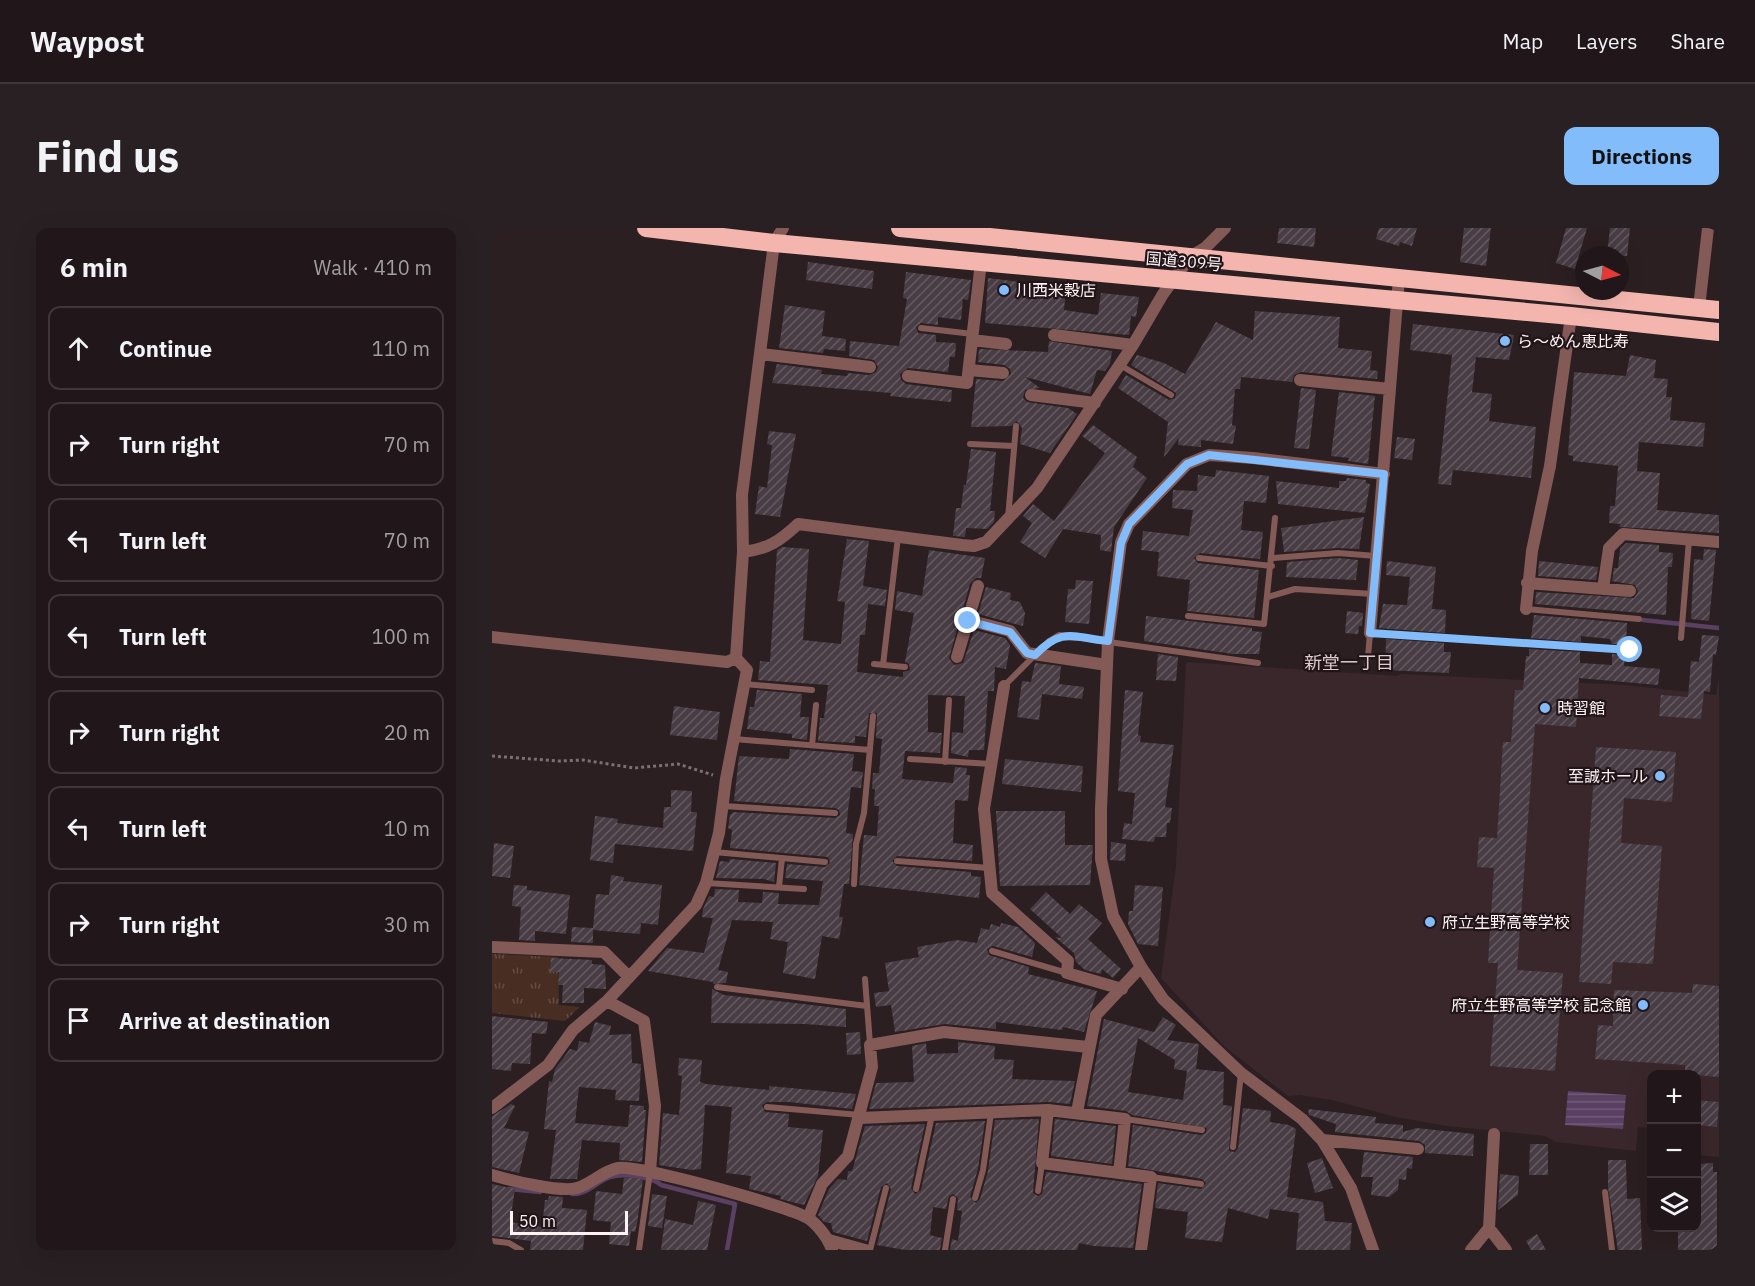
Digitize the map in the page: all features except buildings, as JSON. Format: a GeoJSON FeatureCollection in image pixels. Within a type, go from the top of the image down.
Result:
{"type":"FeatureCollection","features":[{"type":"Feature","properties":{"kind":"highway","name":"国道309号"},"geometry":{"type":"LineString","coordinates":[[645,228],[779,236],[981,261],[1396,302],[1572,316],[1719,332]]}},
{"type":"Feature","properties":{"kind":"highway","name":"国道309号"},"geometry":{"type":"LineString","coordinates":[[900,228],[1719,310]]}},
{"type":"Feature","properties":{"kind":"street"},"geometry":{"type":"LineString","coordinates":[[743,552],[765,549],[780,541],[798,524],[974,546],[986,542],[1037,488],[1133,345],[1163,294],[1190,257],[1205,248],[1225,228]]}},
{"type":"Feature","properties":{"kind":"street"},"geometry":{"type":"LineString","coordinates":[[1699,308],[1708,228]]}},
{"type":"Feature","properties":{"kind":"street"},"geometry":{"type":"LineString","coordinates":[[492,1108],[548,1065],[573,1030],[607,1001],[696,905],[706,883],[714,852],[747,669],[736,658],[743,552],[742,495],[779,236]]}},
{"type":"Feature","properties":{"kind":"street"},"geometry":{"type":"LineString","coordinates":[[908,376],[967,383],[981,261]]}},
{"type":"Feature","properties":{"kind":"street"},"geometry":{"type":"LineString","coordinates":[[1370,633],[1399,278]]}},
{"type":"Feature","properties":{"kind":"street"},"geometry":{"type":"LineString","coordinates":[[1526,609],[1527,583],[1551,466],[1572,316]]}},
{"type":"Feature","properties":{"kind":"street"},"geometry":{"type":"LineString","coordinates":[[1054,335],[1133,345]]}},
{"type":"Feature","properties":{"kind":"street"},"geometry":{"type":"LineString","coordinates":[[972,337],[1006,344]]}},
{"type":"Feature","properties":{"kind":"street"},"geometry":{"type":"LineString","coordinates":[[761,354],[870,367]]}},
{"type":"Feature","properties":{"kind":"street"},"geometry":{"type":"LineString","coordinates":[[969,370],[1003,373]]}},
{"type":"Feature","properties":{"kind":"street"},"geometry":{"type":"LineString","coordinates":[[1300,380],[1390,389]]}},
{"type":"Feature","properties":{"kind":"street"},"geometry":{"type":"LineString","coordinates":[[1031,395],[1095,403]]}},
{"type":"Feature","properties":{"kind":"street"},"geometry":{"type":"LineString","coordinates":[[1373,1250],[1351,1188],[1336,1158],[1322,1140],[1302,1119],[1241,1073],[1163,999],[1141,967],[1113,916],[1101,859],[1108,641],[1121,543],[1129,524],[1187,464],[1209,455],[1236,456],[1384,474]]}},
{"type":"Feature","properties":{"kind":"street"},"geometry":{"type":"LineString","coordinates":[[1603,589],[1609,548],[1623,534],[1719,542]]}},
{"type":"Feature","properties":{"kind":"street"},"geometry":{"type":"LineString","coordinates":[[1527,583],[1630,591]]}},
{"type":"Feature","properties":{"kind":"street"},"geometry":{"type":"LineString","coordinates":[[957,657],[978,586]]}},
{"type":"Feature","properties":{"kind":"street"},"geometry":{"type":"LineString","coordinates":[[968,621],[1010,632],[1027,653],[1107,665]]}},
{"type":"Feature","properties":{"kind":"street"},"geometry":{"type":"LineString","coordinates":[[492,637],[728,662],[736,658]]}},
{"type":"Feature","properties":{"kind":"street"},"geometry":{"type":"LineString","coordinates":[[1004,686],[984,809],[992,893],[1068,961],[1067,973],[1122,989]]}},
{"type":"Feature","properties":{"kind":"street"},"geometry":{"type":"LineString","coordinates":[[492,947],[604,952],[628,976]]}},
{"type":"Feature","properties":{"kind":"street"},"geometry":{"type":"LineString","coordinates":[[1077,1112],[1096,1015],[1141,967]]}},
{"type":"Feature","properties":{"kind":"street"},"geometry":{"type":"LineString","coordinates":[[607,1001],[644,1021],[655,1106],[650,1173]]}},
{"type":"Feature","properties":{"kind":"street"},"geometry":{"type":"LineString","coordinates":[[808,1218],[822,1184],[848,1156],[872,1067],[870,1045],[945,1032],[1088,1047]]}},
{"type":"Feature","properties":{"kind":"street"},"geometry":{"type":"LineString","coordinates":[[860,1116],[1048,1110],[1125,1119],[1119,1173]]}},
{"type":"Feature","properties":{"kind":"street"},"geometry":{"type":"LineString","coordinates":[[1048,1110],[1042,1163],[1151,1178],[1141,1250]]}},
{"type":"Feature","properties":{"kind":"street"},"geometry":{"type":"LineString","coordinates":[[1471,1250],[1489,1228],[1494,1134]]}},
{"type":"Feature","properties":{"kind":"street"},"geometry":{"type":"LineString","coordinates":[[1322,1140],[1418,1149]]}},
{"type":"Feature","properties":{"kind":"street"},"geometry":{"type":"LineString","coordinates":[[492,1175],[518,1183],[576,1189],[619,1168],[650,1173],[735,1194],[808,1218],[831,1245],[865,1250]]}},
{"type":"Feature","properties":{"kind":"street"},"geometry":{"type":"LineString","coordinates":[[1489,1228],[1506,1250]]}},
{"type":"Feature","properties":{"kind":"lane"},"geometry":{"type":"LineString","coordinates":[[921,328],[972,337]]}},
{"type":"Feature","properties":{"kind":"lane"},"geometry":{"type":"LineString","coordinates":[[1120,365],[1171,395]]}},
{"type":"Feature","properties":{"kind":"lane"},"geometry":{"type":"LineString","coordinates":[[1009,520],[1006,515],[1016,426]]}},
{"type":"Feature","properties":{"kind":"lane"},"geometry":{"type":"LineString","coordinates":[[970,444],[1013,446]]}},
{"type":"Feature","properties":{"kind":"lane"},"geometry":{"type":"LineString","coordinates":[[1188,616],[1264,624],[1273,558],[1275,518]]}},
{"type":"Feature","properties":{"kind":"lane"},"geometry":{"type":"LineString","coordinates":[[883,664],[898,537]]}},
{"type":"Feature","properties":{"kind":"lane"},"geometry":{"type":"LineString","coordinates":[[1681,638],[1689,540]]}},
{"type":"Feature","properties":{"kind":"lane"},"geometry":{"type":"LineString","coordinates":[[1273,558],[1338,554],[1376,556]]}},
{"type":"Feature","properties":{"kind":"lane"},"geometry":{"type":"LineString","coordinates":[[1199,558],[1272,566]]}},
{"type":"Feature","properties":{"kind":"lane"},"geometry":{"type":"LineString","coordinates":[[1268,597],[1295,589],[1373,594]]}},
{"type":"Feature","properties":{"kind":"lane"},"geometry":{"type":"LineString","coordinates":[[1526,609],[1639,619]]}},
{"type":"Feature","properties":{"kind":"lane"},"geometry":{"type":"LineString","coordinates":[[1367,669],[1370,633],[1630,650]]}},
{"type":"Feature","properties":{"kind":"lane"},"geometry":{"type":"LineString","coordinates":[[1004,686],[1049,641],[1059,635],[1258,663]]}},
{"type":"Feature","properties":{"kind":"lane"},"geometry":{"type":"LineString","coordinates":[[874,664],[904,667]]}},
{"type":"Feature","properties":{"kind":"lane"},"geometry":{"type":"LineString","coordinates":[[744,684],[812,690]]}},
{"type":"Feature","properties":{"kind":"lane"},"geometry":{"type":"LineString","coordinates":[[945,762],[949,700]]}},
{"type":"Feature","properties":{"kind":"lane"},"geometry":{"type":"LineString","coordinates":[[812,745],[816,705]]}},
{"type":"Feature","properties":{"kind":"lane"},"geometry":{"type":"LineString","coordinates":[[854,884],[856,844],[864,813],[873,717]]}},
{"type":"Feature","properties":{"kind":"lane"},"geometry":{"type":"LineString","coordinates":[[734,739],[870,750]]}},
{"type":"Feature","properties":{"kind":"lane"},"geometry":{"type":"LineString","coordinates":[[910,759],[991,764]]}},
{"type":"Feature","properties":{"kind":"lane"},"geometry":{"type":"LineString","coordinates":[[722,806],[835,813]]}},
{"type":"Feature","properties":{"kind":"lane"},"geometry":{"type":"LineString","coordinates":[[714,852],[825,862]]}},
{"type":"Feature","properties":{"kind":"lane"},"geometry":{"type":"LineString","coordinates":[[779,887],[782,858]]}},
{"type":"Feature","properties":{"kind":"lane"},"geometry":{"type":"LineString","coordinates":[[897,861],[989,868]]}},
{"type":"Feature","properties":{"kind":"lane"},"geometry":{"type":"LineString","coordinates":[[706,883],[804,889]]}},
{"type":"Feature","properties":{"kind":"lane"},"geometry":{"type":"LineString","coordinates":[[992,951],[1067,973]]}},
{"type":"Feature","properties":{"kind":"lane"},"geometry":{"type":"LineString","coordinates":[[865,979],[870,1045]]}},
{"type":"Feature","properties":{"kind":"lane"},"geometry":{"type":"LineString","coordinates":[[717,987],[867,1006]]}},
{"type":"Feature","properties":{"kind":"lane"},"geometry":{"type":"LineString","coordinates":[[1233,1148],[1241,1073]]}},
{"type":"Feature","properties":{"kind":"lane"},"geometry":{"type":"LineString","coordinates":[[768,1107],[860,1116]]}},
{"type":"Feature","properties":{"kind":"lane"},"geometry":{"type":"LineString","coordinates":[[975,1198],[983,1170],[991,1113]]}},
{"type":"Feature","properties":{"kind":"lane"},"geometry":{"type":"LineString","coordinates":[[916,1190],[932,1115]]}},
{"type":"Feature","properties":{"kind":"lane"},"geometry":{"type":"LineString","coordinates":[[1125,1119],[1202,1130]]}},
{"type":"Feature","properties":{"kind":"lane"},"geometry":{"type":"LineString","coordinates":[[1038,1191],[1042,1163]]}},
{"type":"Feature","properties":{"kind":"lane"},"geometry":{"type":"LineString","coordinates":[[639,1250],[650,1173]]}},
{"type":"Feature","properties":{"kind":"lane"},"geometry":{"type":"LineString","coordinates":[[1151,1178],[1201,1184]]}},
{"type":"Feature","properties":{"kind":"lane"},"geometry":{"type":"LineString","coordinates":[[870,1250],[886,1188]]}},
{"type":"Feature","properties":{"kind":"lane"},"geometry":{"type":"LineString","coordinates":[[1605,1192],[1612,1250]]}},
{"type":"Feature","properties":{"kind":"lane"},"geometry":{"type":"LineString","coordinates":[[945,1250],[953,1199]]}},
{"type":"Feature","properties":{"kind":"lane"},"geometry":{"type":"LineString","coordinates":[[492,1241],[509,1243],[521,1250]]}},
{"type":"Feature","properties":{"kind":"path"},"geometry":{"type":"LineString","coordinates":[[492,756],[559,761],[584,760],[634,768],[678,764],[726,779]]}},
{"type":"Feature","properties":{"kind":"shaded area","name":"府立生野高等学校"},"geometry":{"type":"Polygon","coordinates":[[[1186,662],[1397,676],[1401,674],[1625,685],[1716,695],[1719,677],[1719,1157],[1701,1155],[1701,1070],[1647,1070],[1647,1128],[1638,1127],[1636,1151],[1556,1142],[1545,1136],[1447,1126],[1396,1117],[1332,1100],[1300,1095],[1288,1096],[1225,1047],[1161,978],[1176,866],[1186,662]]]}},
{"type":"Feature","properties":{"kind":"shaded area"},"geometry":{"type":"Polygon","coordinates":[[[1568,1091],[1626,1095],[1623,1129],[1565,1125],[1568,1091]]]}},
{"type":"Feature","properties":{"kind":"green space"},"geometry":{"type":"Polygon","coordinates":[[[492,954],[558,957],[559,1005],[580,1007],[565,1021],[492,1013],[492,954]]]}},
{"type":"Feature","properties":{"kind":"waterway"},"geometry":{"type":"LineString","coordinates":[[1643,620],[1719,628]]}},
{"type":"Feature","properties":{"kind":"waterway"},"geometry":{"type":"LineString","coordinates":[[572,1194],[584,1192],[609,1177],[626,1175],[646,1178],[661,1185],[735,1204],[727,1250]]}},
{"type":"Feature","properties":{"kind":"waterway"},"geometry":{"type":"LineString","coordinates":[[509,1189],[540,1192]]}},
{"type":"Feature","properties":{"kind":"place","name":"川西米穀店"},"geometry":{"type":"Point","coordinates":[1004,290]}},
{"type":"Feature","properties":{"kind":"place","name":"ら～めん恵比寿"},"geometry":{"type":"Point","coordinates":[1505,341]}},
{"type":"Feature","properties":{"kind":"place","name":"時習館"},"geometry":{"type":"Point","coordinates":[1545,708]}},
{"type":"Feature","properties":{"kind":"place","name":"至誠ホール"},"geometry":{"type":"Point","coordinates":[1660,776]}},
{"type":"Feature","properties":{"kind":"place","name":"府立生野高等学校"},"geometry":{"type":"Point","coordinates":[1430,922]}},
{"type":"Feature","properties":{"kind":"place","name":"府立生野高等学校 記念館"},"geometry":{"type":"Point","coordinates":[1643,1005]}},
{"type":"Feature","properties":{"kind":"district","name":"新堂一丁目"},"geometry":{"type":"Point","coordinates":[1349,662]}},
{"type":"Feature","properties":{"kind":"route"},"geometry":{"type":"LineString","coordinates":[[968,621],[1010,632],[1027,653],[1035,655],[1059,635],[1108,641],[1121,543],[1129,524],[1187,464],[1209,455],[1236,456],[1384,474],[1370,633],[1630,650]]}}]}
